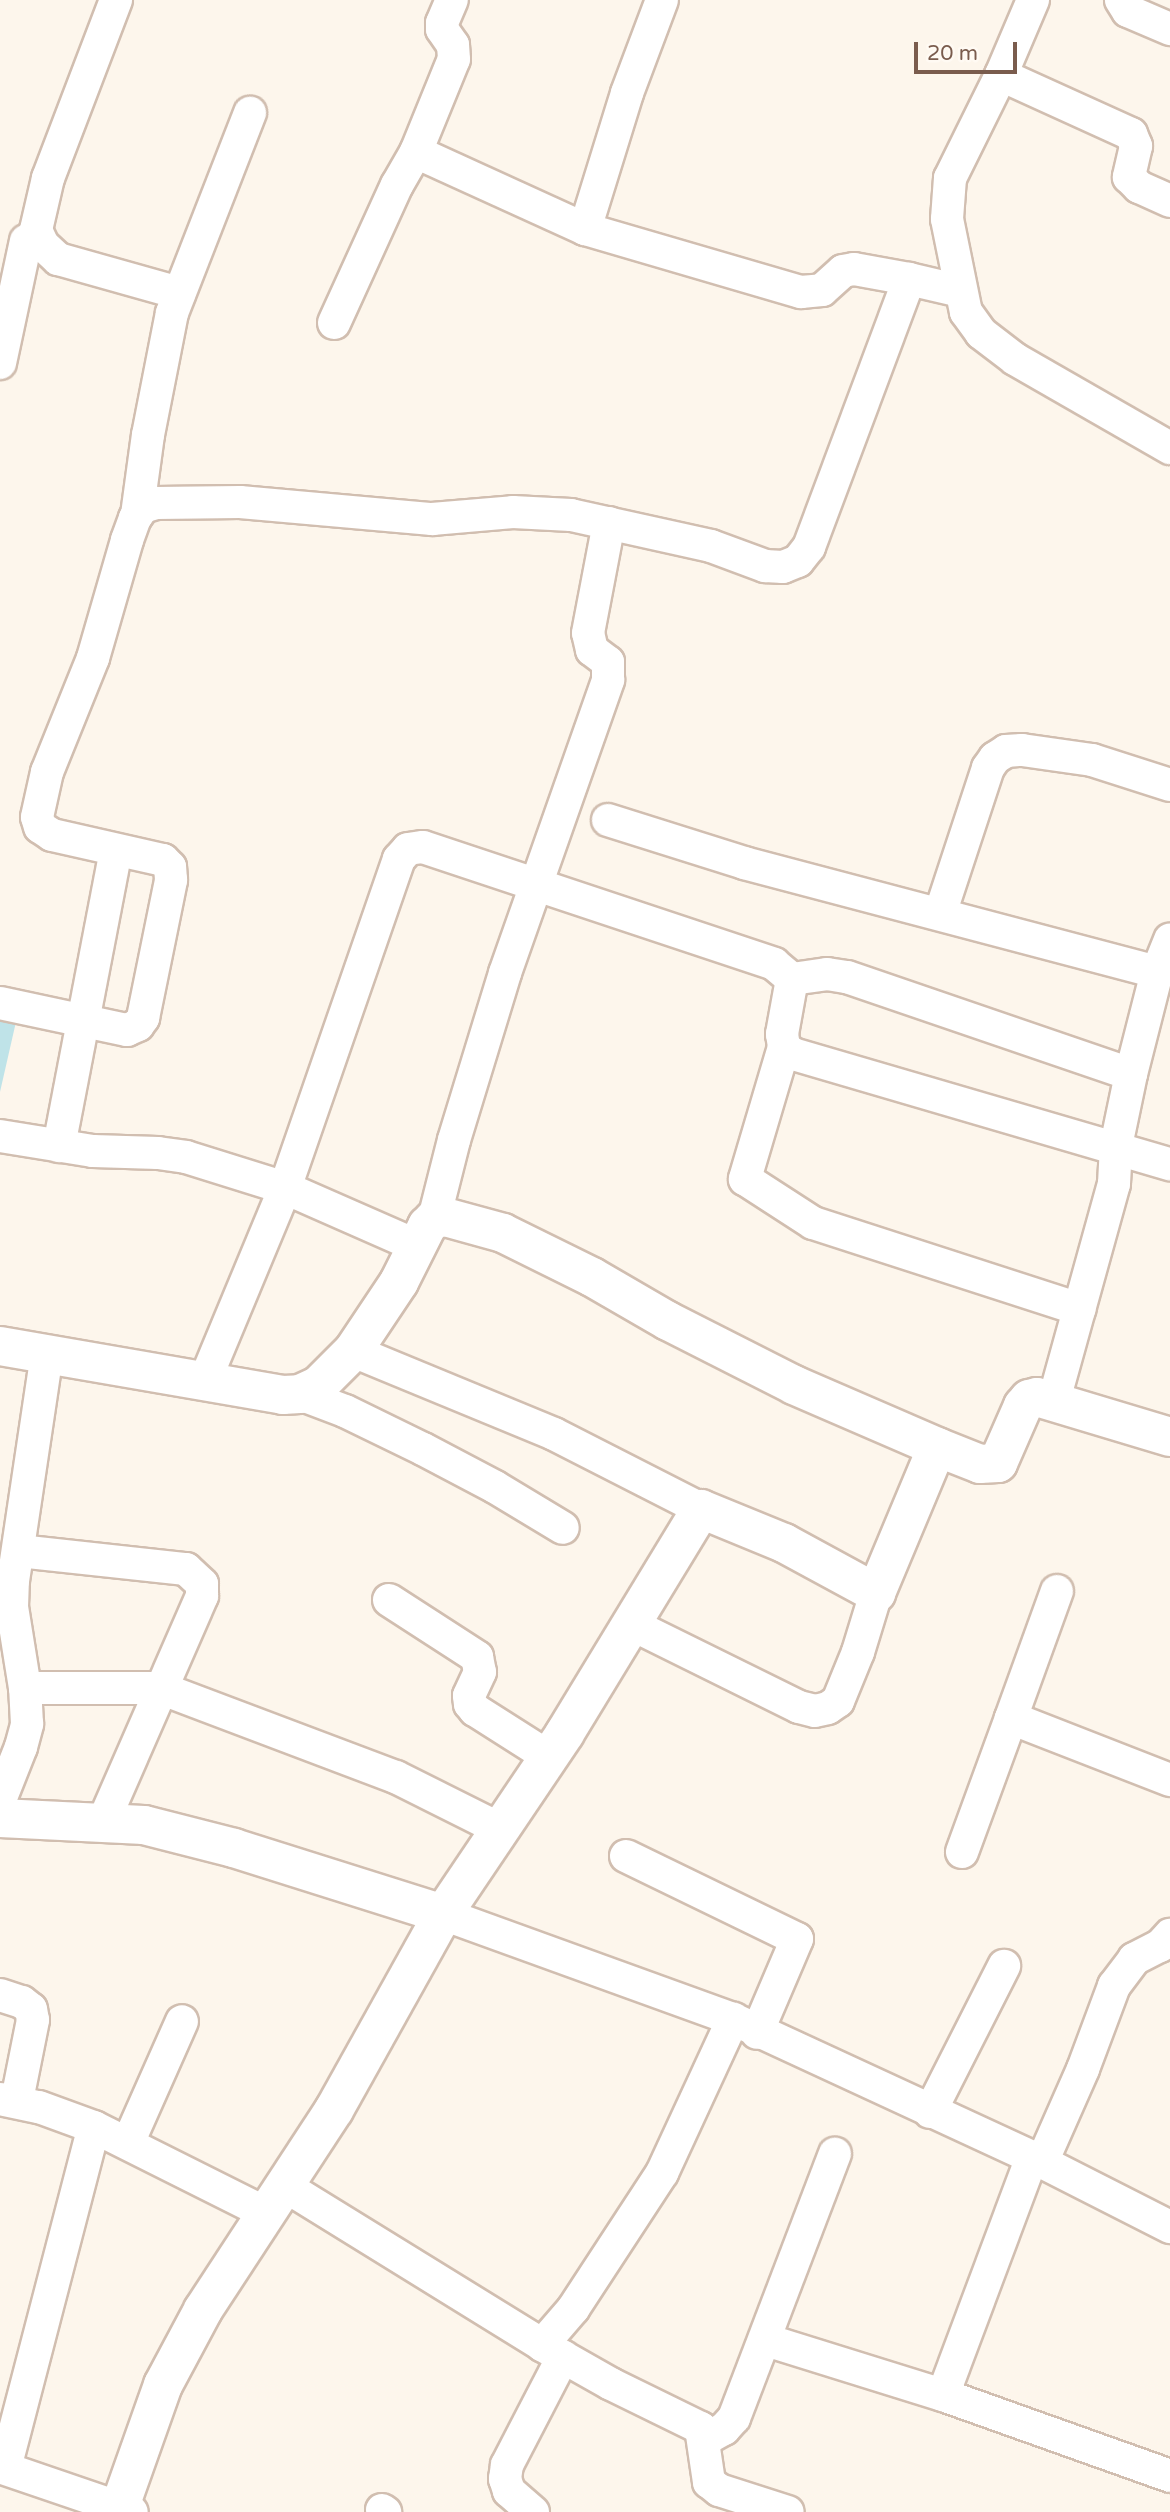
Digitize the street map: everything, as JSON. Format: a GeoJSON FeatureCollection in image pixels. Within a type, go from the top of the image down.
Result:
{"type":"FeatureCollection","features":[{"type":"Feature","properties":{"kind":"street"},"geometry":{"type":"LineString","coordinates":[[0,363],[23,241],[36,230],[48,178],[116,0]]}},
{"type":"Feature","properties":{"kind":"street"},"geometry":{"type":"LineString","coordinates":[[334,323],[394,191],[416,152],[456,51],[442,29],[445,13],[452,0]]}},
{"type":"Feature","properties":{"kind":"street"},"geometry":{"type":"LineString","coordinates":[[585,229],[627,93],[662,0]]}},
{"type":"Feature","properties":{"kind":"street"},"geometry":{"type":"LineString","coordinates":[[1033,0],[1001,75],[950,178],[946,199],[960,291],[966,312],[981,333],[1015,359],[1170,448]]}},
{"type":"Feature","properties":{"kind":"street"},"geometry":{"type":"LineString","coordinates":[[1121,0],[1128,11],[1170,29]]}},
{"type":"Feature","properties":{"kind":"street"},"geometry":{"type":"LineString","coordinates":[[1001,75],[1131,134],[1136,146],[1129,177],[1139,187],[1170,201]]}},
{"type":"Feature","properties":{"kind":"street"},"geometry":{"type":"LineString","coordinates":[[0,1003],[127,1030],[138,1025],[143,1018],[171,880],[170,867],[163,860],[52,835],[40,827],[37,817],[47,772],[93,658],[137,515],[165,341],[179,293],[250,113]]}},
{"type":"Feature","properties":{"kind":"street"},"geometry":{"type":"LineString","coordinates":[[416,152],[585,229],[801,292],[822,290],[843,271],[855,268],[960,291]]}},
{"type":"Feature","properties":{"kind":"street"},"geometry":{"type":"LineString","coordinates":[[23,241],[58,258],[179,293]]}},
{"type":"Feature","properties":{"kind":"street"},"geometry":{"type":"LineString","coordinates":[[137,515],[143,507],[156,503],[240,502],[432,519],[539,512],[609,523],[711,546],[765,566],[783,567],[797,561],[809,547],[909,279]]}},
{"type":"Feature","properties":{"kind":"street"},"geometry":{"type":"LineString","coordinates":[[0,1346],[283,1395],[300,1394],[319,1385],[353,1351],[399,1282],[425,1232],[475,1068],[608,680],[608,662],[592,650],[588,633],[609,523]]}},
{"type":"Feature","properties":{"kind":"street"},"geometry":{"type":"LineString","coordinates":[[940,914],[988,768],[995,758],[1006,751],[1022,750],[1092,760],[1170,785]]}},
{"type":"Feature","properties":{"kind":"street"},"geometry":{"type":"LineString","coordinates":[[608,820],[744,863],[1157,972]]}},
{"type":"Feature","properties":{"kind":"street"},"geometry":{"type":"LineString","coordinates":[[205,1380],[285,1188],[399,859],[408,849],[423,847],[774,964],[792,979]]}},
{"type":"Feature","properties":{"kind":"street"},"geometry":{"type":"LineString","coordinates":[[59,1146],[85,1022],[116,849]]}},
{"type":"Feature","properties":{"kind":"street"},"geometry":{"type":"LineString","coordinates":[[1054,1400],[1114,1184],[1116,1146],[1130,1074],[1157,972],[1170,940]]}},
{"type":"Feature","properties":{"kind":"street"},"geometry":{"type":"LineString","coordinates":[[792,979],[818,974],[847,977],[1130,1074]]}},
{"type":"Feature","properties":{"kind":"street"},"geometry":{"type":"LineString","coordinates":[[792,979],[782,1034],[784,1047],[744,1179],[813,1223],[1079,1309]]}},
{"type":"Feature","properties":{"kind":"street"},"geometry":{"type":"LineString","coordinates":[[784,1047],[793,1054],[1116,1146],[1170,1164]]}},
{"type":"Feature","properties":{"kind":"street"},"geometry":{"type":"LineString","coordinates":[[0,1136],[59,1146],[186,1157],[425,1232]]}},
{"type":"Feature","properties":{"kind":"street"},"geometry":{"type":"LineString","coordinates":[[425,1232],[445,1217],[503,1233],[592,1277],[668,1321],[794,1385],[980,1464],[998,1463],[1023,1406],[1029,1399],[1037,1397],[1170,1437]]}},
{"type":"Feature","properties":{"kind":"street"},"geometry":{"type":"LineString","coordinates":[[353,1351],[554,1434],[701,1509],[783,1543],[876,1593]]}},
{"type":"Feature","properties":{"kind":"street"},"geometry":{"type":"LineString","coordinates":[[0,1800],[27,1724],[25,1688],[12,1607],[47,1354]]}},
{"type":"Feature","properties":{"kind":"street"},"geometry":{"type":"LineString","coordinates":[[300,1394],[345,1411],[424,1448],[562,1528]]}},
{"type":"Feature","properties":{"kind":"street"},"geometry":{"type":"LineString","coordinates":[[631,1624],[799,1707],[815,1711],[828,1708],[838,1701],[858,1652],[876,1593],[937,1447]]}},
{"type":"Feature","properties":{"kind":"street"},"geometry":{"type":"LineString","coordinates":[[94,2127],[3,2468],[124,2511],[163,2385],[203,2310],[334,2110],[443,1914],[549,1757],[701,1509]]}},
{"type":"Feature","properties":{"kind":"street"},"geometry":{"type":"LineString","coordinates":[[19,1550],[186,1569],[196,1575],[202,1584],[202,1596],[103,1823]]}},
{"type":"Feature","properties":{"kind":"street"},"geometry":{"type":"LineString","coordinates":[[962,1852],[1058,1591]]}},
{"type":"Feature","properties":{"kind":"street"},"geometry":{"type":"LineString","coordinates":[[389,1600],[477,1657],[480,1672],[470,1696],[470,1704],[475,1710],[549,1757]]}},
{"type":"Feature","properties":{"kind":"street"},"geometry":{"type":"LineString","coordinates":[[25,1688],[160,1688],[396,1777],[500,1829]]}},
{"type":"Feature","properties":{"kind":"street"},"geometry":{"type":"LineString","coordinates":[[1011,1718],[1170,1780]]}},
{"type":"Feature","properties":{"kind":"street"},"geometry":{"type":"LineString","coordinates":[[0,1818],[144,1825],[191,1836],[443,1914],[745,2026],[1037,2160],[1170,2227]]}},
{"type":"Feature","properties":{"kind":"street"},"geometry":{"type":"LineString","coordinates":[[533,2512],[509,2491],[505,2479],[552,2351],[573,2309],[662,2173],[797,1939],[626,1856]]}},
{"type":"Feature","properties":{"kind":"street"},"geometry":{"type":"LineString","coordinates":[[943,2395],[1037,2160],[1083,2069],[1114,1986],[1134,1959],[1160,1946],[1170,1936]]}},
{"type":"Feature","properties":{"kind":"street"},"geometry":{"type":"LineString","coordinates":[[930,2112],[1004,1966]]}},
{"type":"Feature","properties":{"kind":"street"},"geometry":{"type":"LineString","coordinates":[[0,1995],[22,2002],[31,2009],[33,2020],[8,2099],[94,2127],[128,2143],[275,2199],[611,2384],[686,2418],[701,2428],[705,2471],[709,2482],[719,2490],[788,2512]]}},
{"type":"Feature","properties":{"kind":"street"},"geometry":{"type":"LineString","coordinates":[[128,2143],[182,2021]]}},
{"type":"Feature","properties":{"kind":"street"},"geometry":{"type":"LineString","coordinates":[[704,2440],[724,2429],[734,2417],[766,2340],[835,2154]]}},
{"type":"Feature","properties":{"kind":"street"},"geometry":{"type":"LineString","coordinates":[[766,2340],[943,2395],[1170,2476]]}},
{"type":"Feature","properties":{"kind":"water"},"geometry":{"type":"Polygon","coordinates":[[[0,1008],[18,1013],[0,1092],[0,1008]]]}}]}
